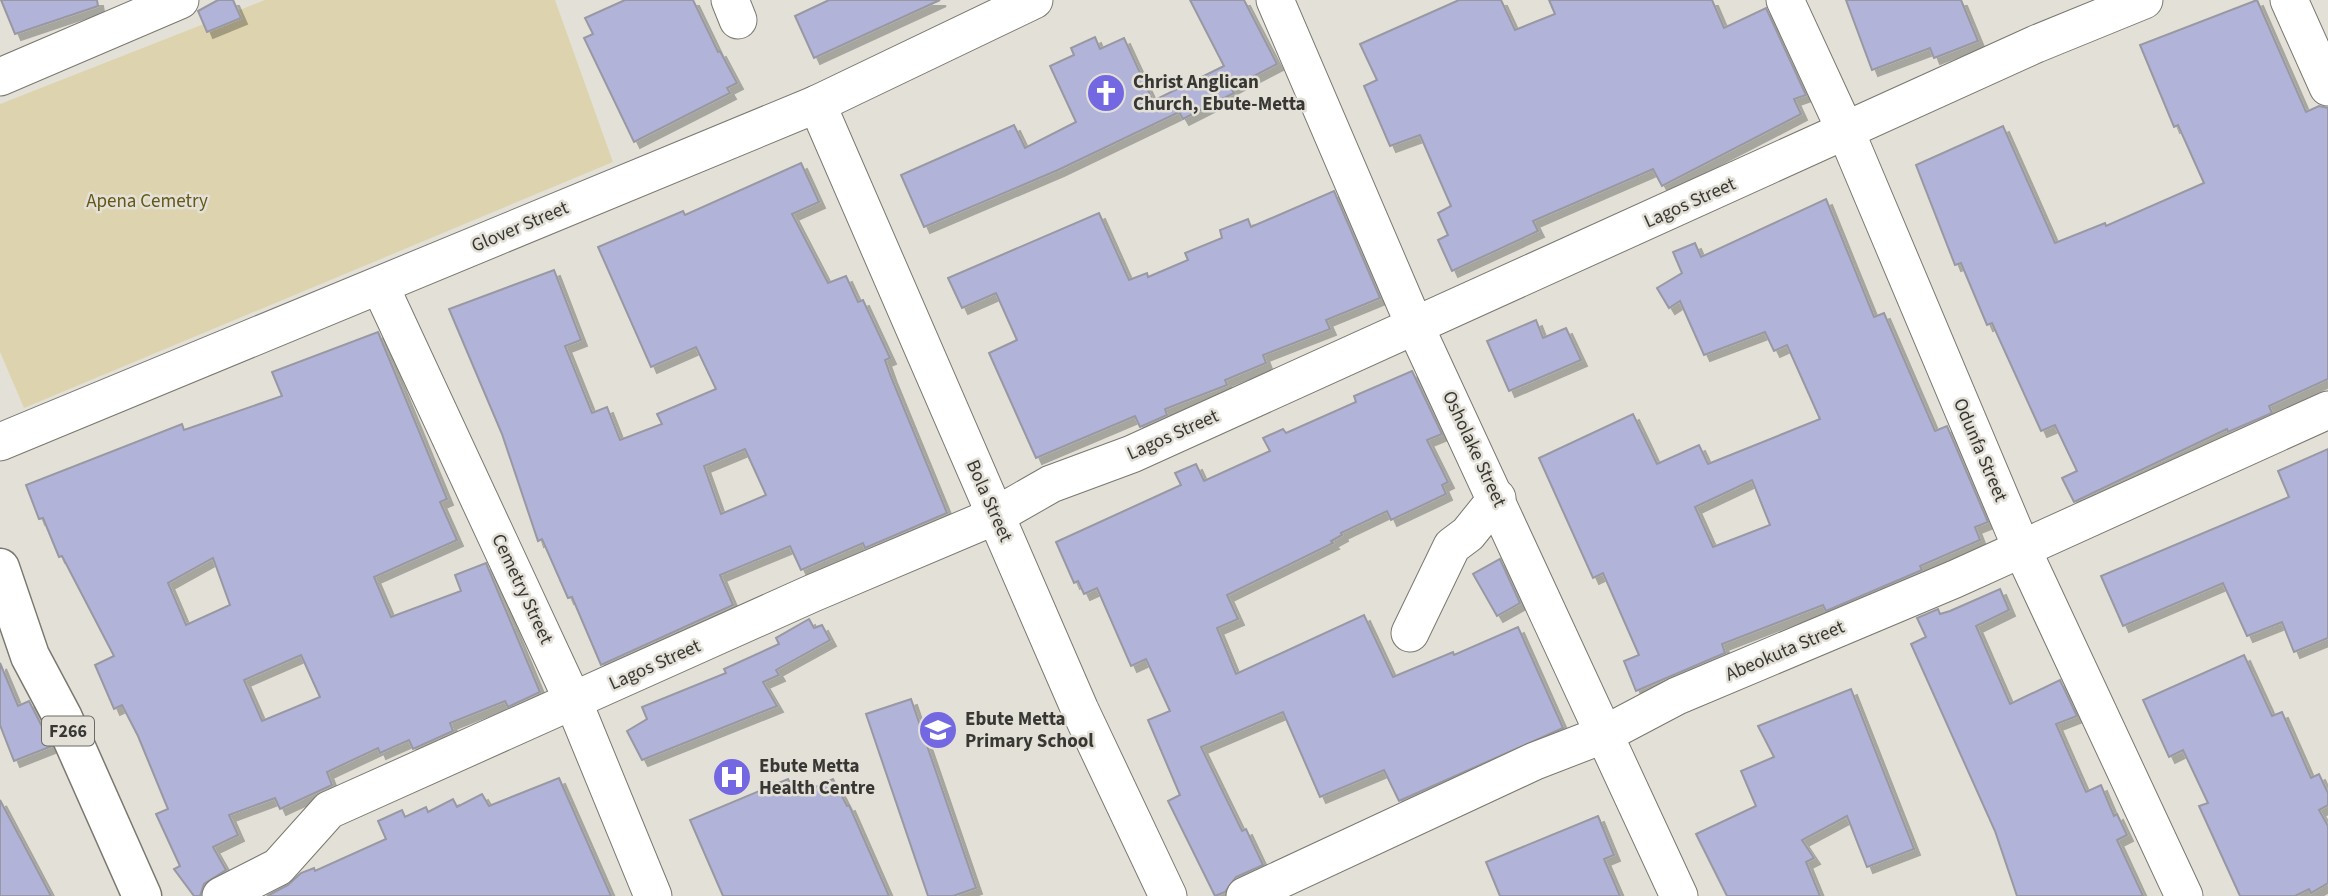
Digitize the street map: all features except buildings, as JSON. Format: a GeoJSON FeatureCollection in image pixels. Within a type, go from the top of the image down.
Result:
{"type":"FeatureCollection","features":[{"type":"Feature","properties":{"kind":"highway","name":"F266"},"geometry":{"type":"LineString","coordinates":[[0,568],[30,656],[63,718],[142,895]]}},
{"type":"Feature","properties":{"kind":"street"},"geometry":{"type":"LineString","coordinates":[[0,77],[180,0]]}},
{"type":"Feature","properties":{"kind":"street","name":"Glover Street"},"geometry":{"type":"LineString","coordinates":[[0,442],[817,103],[1034,0]]}},
{"type":"Feature","properties":{"kind":"street","name":"Osholake Street"},"geometry":{"type":"LineString","coordinates":[[1275,0],[1415,324],[1679,896]]}},
{"type":"Feature","properties":{"kind":"street","name":"Odunfa Street"},"geometry":{"type":"LineString","coordinates":[[1785,0],[1846,132],[2021,547],[2185,896]]}},
{"type":"Feature","properties":{"kind":"street","name":"Lagos Street"},"geometry":{"type":"LineString","coordinates":[[221,896],[278,867],[328,810],[995,516],[1051,484],[1132,454],[2036,44],[2144,0]]}},
{"type":"Feature","properties":{"kind":"street"},"geometry":{"type":"LineString","coordinates":[[2289,0],[2328,87]]}},
{"type":"Feature","properties":{"kind":"street","name":"Bola Street"},"geometry":{"type":"LineString","coordinates":[[817,103],[1080,710],[1168,896]]}},
{"type":"Feature","properties":{"kind":"street","name":"Cemetry Street"},"geometry":{"type":"LineString","coordinates":[[380,286],[573,701],[653,896]]}},
{"type":"Feature","properties":{"kind":"street","name":"Abeokuta Street"},"geometry":{"type":"LineString","coordinates":[[1245,896],[1535,761],[1605,734],[1677,696],[1955,579],[2328,410]]}},
{"type":"Feature","properties":{"kind":"street"},"geometry":{"type":"LineString","coordinates":[[1410,633],[1452,546],[1468,534],[1497,498]]}},
{"type":"Feature","properties":{"kind":"green space","name":"Apena Cemetry"},"geometry":{"type":"Polygon","coordinates":[[[265,0],[555,0],[613,162],[24,408],[0,352],[0,104],[265,0]]]}},
{"type":"Feature","properties":{"kind":"place","name":"Christ Anglican Church, Ebute-Metta"},"geometry":{"type":"Point","coordinates":[1106,93]}},
{"type":"Feature","properties":{"kind":"place","name":"Ebute Metta Primary School"},"geometry":{"type":"Point","coordinates":[938,730]}},
{"type":"Feature","properties":{"kind":"place","name":"Ebute Metta Health Centre"},"geometry":{"type":"Point","coordinates":[732,777]}}]}
